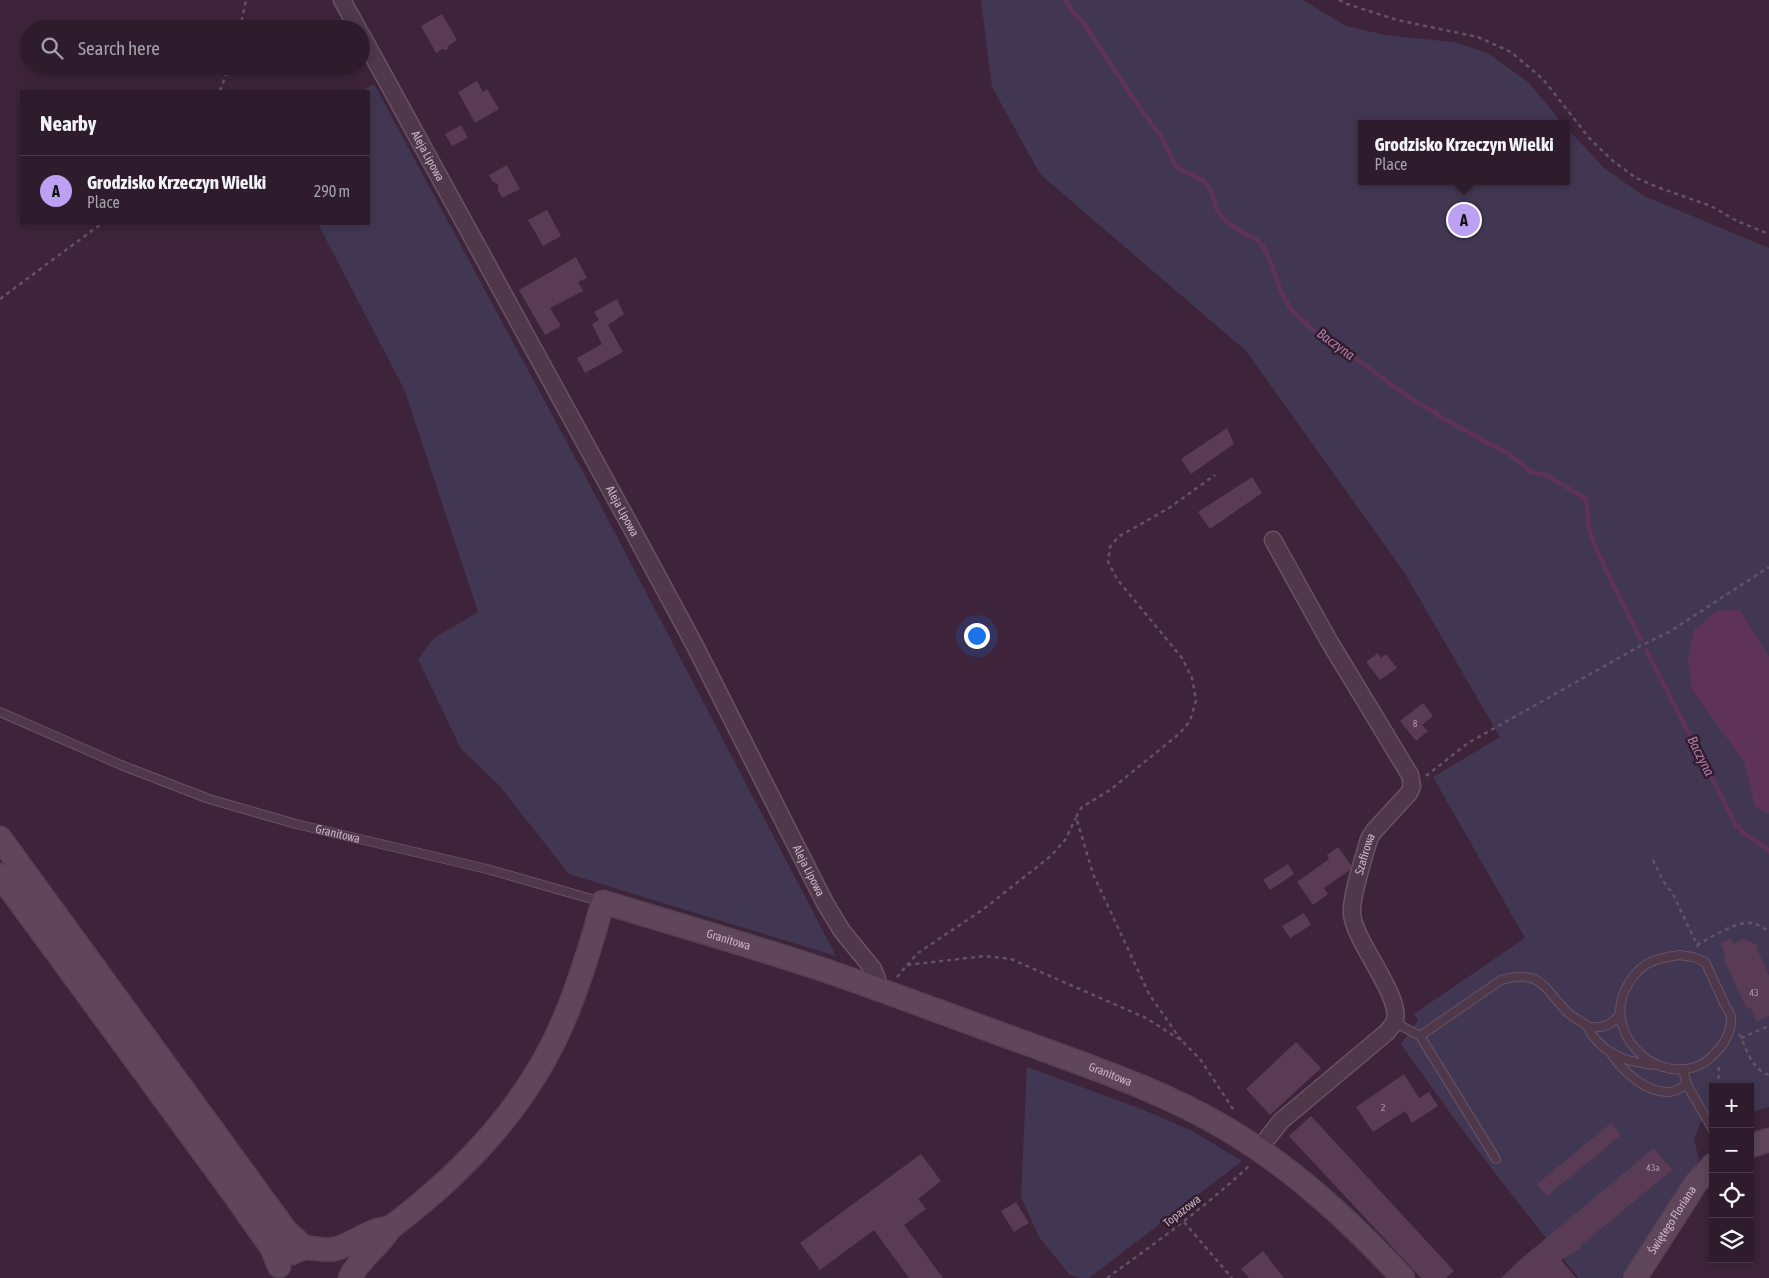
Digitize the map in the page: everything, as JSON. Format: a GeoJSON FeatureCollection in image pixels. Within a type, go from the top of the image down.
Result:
{"type":"FeatureCollection","features":[{"type":"Feature","properties":{"kind":"street"},"geometry":{"type":"LineString","coordinates":[[342,0],[353,20]]}},
{"type":"Feature","properties":{"kind":"street","name":"Aleja Lipowa"},"geometry":{"type":"LineString","coordinates":[[370,50],[645,552],[694,644],[825,903],[842,931],[873,969],[880,990]]}},
{"type":"Feature","properties":{"kind":"street"},"geometry":{"type":"LineString","coordinates":[[1273,540],[1328,641],[1410,775],[1412,786]]}},
{"type":"Feature","properties":{"kind":"street","name":"Szafirowa"},"geometry":{"type":"LineString","coordinates":[[1394,1022],[1395,1010],[1390,994],[1355,926],[1352,914],[1353,901],[1369,839],[1409,793],[1412,786]]}},
{"type":"Feature","properties":{"kind":"street"},"geometry":{"type":"LineString","coordinates":[[0,838],[286,1232],[316,1249],[337,1257],[349,1278]]}},
{"type":"Feature","properties":{"kind":"street"},"geometry":{"type":"LineString","coordinates":[[0,875],[272,1248],[277,1272]]}},
{"type":"Feature","properties":{"kind":"street"},"geometry":{"type":"LineString","coordinates":[[349,1278],[356,1266],[385,1237],[390,1228],[441,1188],[477,1152],[498,1127],[534,1077],[568,1011],[603,902]]}},
{"type":"Feature","properties":{"kind":"street","name":"Granitowa"},"geometry":{"type":"LineString","coordinates":[[603,902],[811,966],[1157,1093],[1210,1119],[1259,1149],[1297,1176],[1332,1206],[1402,1278]]}},
{"type":"Feature","properties":{"kind":"street"},"geometry":{"type":"LineString","coordinates":[[1259,1149],[1281,1121],[1387,1032],[1394,1022]]}},
{"type":"Feature","properties":{"kind":"street"},"geometry":{"type":"LineString","coordinates":[[1754,1145],[1769,1140]]}},
{"type":"Feature","properties":{"kind":"street","name":"Świętego Floriana"},"geometry":{"type":"LineString","coordinates":[[1636,1278],[1696,1183],[1709,1169]]}},
{"type":"Feature","properties":{"kind":"street"},"geometry":{"type":"LineString","coordinates":[[277,1272],[286,1257],[295,1251],[341,1247],[376,1230],[390,1228]]}},
{"type":"Feature","properties":{"kind":"lane","name":"Granitowa"},"geometry":{"type":"LineString","coordinates":[[0,712],[152,778],[214,801],[287,822],[487,869],[603,902]]}},
{"type":"Feature","properties":{"kind":"lane"},"geometry":{"type":"LineString","coordinates":[[1610,1052],[1622,1059],[1657,1065],[1683,1069],[1696,1067],[1709,1059],[1721,1047],[1726,1039],[1731,1017],[1705,962],[1693,957],[1679,955],[1652,960],[1641,966],[1634,974],[1623,994],[1621,1012],[1624,1030],[1631,1044],[1643,1057],[1657,1065]]}},
{"type":"Feature","properties":{"kind":"lane"},"geometry":{"type":"LineString","coordinates":[[1420,1036],[1501,980],[1516,976],[1527,976],[1538,980],[1571,1016],[1587,1026],[1594,1028],[1606,1026],[1616,1019],[1621,1012]]}},
{"type":"Feature","properties":{"kind":"lane"},"geometry":{"type":"LineString","coordinates":[[1394,1022],[1420,1036],[1496,1159]]}},
{"type":"Feature","properties":{"kind":"lane"},"geometry":{"type":"LineString","coordinates":[[1587,1026],[1593,1036],[1610,1052],[1621,1068],[1635,1079],[1659,1091],[1671,1092],[1687,1085]]}},
{"type":"Feature","properties":{"kind":"lane"},"geometry":{"type":"LineString","coordinates":[[1683,1069],[1687,1085],[1712,1128]]}},
{"type":"Feature","properties":{"kind":"path"},"geometry":{"type":"LineString","coordinates":[[242,20],[246,0]]}},
{"type":"Feature","properties":{"kind":"path"},"geometry":{"type":"LineString","coordinates":[[1340,0],[1397,20],[1478,37],[1511,52],[1543,79],[1590,139],[1613,161],[1636,178],[1711,206],[1737,222],[1769,234]]}},
{"type":"Feature","properties":{"kind":"path"},"geometry":{"type":"LineString","coordinates":[[220,90],[226,75]]}},
{"type":"Feature","properties":{"kind":"path"},"geometry":{"type":"LineString","coordinates":[[0,298],[101,225]]}},
{"type":"Feature","properties":{"kind":"path"},"geometry":{"type":"LineString","coordinates":[[880,990],[918,953],[985,908],[1052,855],[1065,840],[1082,807],[1110,790],[1179,734],[1190,721],[1196,700],[1192,678],[1182,658],[1117,579],[1108,562],[1110,547],[1118,537],[1169,508],[1215,475]]}},
{"type":"Feature","properties":{"kind":"path"},"geometry":{"type":"LineString","coordinates":[[1412,786],[1468,743],[1640,646],[1669,632],[1769,567]]}},
{"type":"Feature","properties":{"kind":"path"},"geometry":{"type":"LineString","coordinates":[[1076,817],[1092,874],[1149,994],[1181,1040],[1200,1059],[1235,1112]]}},
{"type":"Feature","properties":{"kind":"path"},"geometry":{"type":"LineString","coordinates":[[1653,860],[1663,880],[1673,894],[1705,962]]}},
{"type":"Feature","properties":{"kind":"path"},"geometry":{"type":"LineString","coordinates":[[1697,945],[1742,924],[1751,923],[1769,932]]}},
{"type":"Feature","properties":{"kind":"path"},"geometry":{"type":"LineString","coordinates":[[906,965],[985,956],[1011,960],[1146,1018],[1181,1040]]}},
{"type":"Feature","properties":{"kind":"path"},"geometry":{"type":"LineString","coordinates":[[1731,1017],[1755,1067],[1769,1075]]}},
{"type":"Feature","properties":{"kind":"path"},"geometry":{"type":"LineString","coordinates":[[1741,1038],[1769,1026]]}},
{"type":"Feature","properties":{"kind":"path"},"geometry":{"type":"LineString","coordinates":[[1718,1083],[1721,1047]]}},
{"type":"Feature","properties":{"kind":"path","name":"Topazowa"},"geometry":{"type":"LineString","coordinates":[[1107,1278],[1184,1222],[1230,1184],[1250,1165],[1259,1149]]}},
{"type":"Feature","properties":{"kind":"path"},"geometry":{"type":"LineString","coordinates":[[1184,1222],[1232,1278]]}},
{"type":"Feature","properties":{"kind":"shaded area"},"geometry":{"type":"Polygon","coordinates":[[[981,0],[1303,0],[1346,26],[1385,35],[1453,42],[1488,53],[1529,83],[1560,120],[1358,120],[1358,185],[1570,185],[1570,131],[1604,168],[1644,196],[1769,248],[1769,1107],[1754,1112],[1754,1083],[1709,1083],[1709,1117],[1701,1122],[1694,1139],[1699,1160],[1621,1278],[1579,1278],[1487,1163],[1401,1044],[1418,1021],[1414,1014],[1525,938],[1433,777],[1500,737],[1404,572],[1246,351],[1040,174],[992,87],[981,0]]]}},
{"type":"Feature","properties":{"kind":"shaded area"},"geometry":{"type":"Polygon","coordinates":[[[374,84],[592,489],[836,956],[569,874],[499,785],[461,749],[418,659],[434,638],[478,612],[405,391],[319,225],[370,225],[370,90],[364,90],[374,84]]]}},
{"type":"Feature","properties":{"kind":"shaded area"},"geometry":{"type":"Polygon","coordinates":[[[1740,610],[1769,657],[1769,814],[1755,806],[1744,762],[1692,690],[1688,659],[1694,630],[1717,611],[1740,610]]]}},
{"type":"Feature","properties":{"kind":"shaded area"},"geometry":{"type":"Polygon","coordinates":[[[1027,1067],[1144,1110],[1192,1131],[1242,1161],[1089,1278],[1078,1278],[1070,1275],[1039,1237],[1021,1197],[1027,1067]]]}},
{"type":"Feature","properties":{"kind":"building"},"geometry":{"type":"Polygon","coordinates":[[[442,14],[457,40],[448,46],[447,50],[442,49],[436,53],[421,26],[442,14]]]}},
{"type":"Feature","properties":{"kind":"building"},"geometry":{"type":"Polygon","coordinates":[[[477,81],[483,92],[487,89],[499,109],[475,123],[458,92],[477,81]]]}},
{"type":"Feature","properties":{"kind":"building"},"geometry":{"type":"Polygon","coordinates":[[[461,125],[468,138],[452,146],[445,134],[461,125]]]}},
{"type":"Feature","properties":{"kind":"building"},"geometry":{"type":"Polygon","coordinates":[[[507,165],[520,189],[502,198],[498,190],[498,184],[493,182],[489,175],[507,165]]]}},
{"type":"Feature","properties":{"kind":"building"},"geometry":{"type":"Polygon","coordinates":[[[547,210],[561,236],[543,246],[528,220],[547,210]]]}},
{"type":"Feature","properties":{"kind":"building"},"geometry":{"type":"Polygon","coordinates":[[[576,257],[587,278],[578,282],[583,291],[550,308],[561,326],[545,335],[519,290],[576,257]]]}},
{"type":"Feature","properties":{"kind":"building"},"geometry":{"type":"Polygon","coordinates":[[[617,299],[624,314],[608,325],[623,352],[585,373],[577,358],[602,344],[592,324],[599,320],[594,312],[617,299]]]}},
{"type":"Feature","properties":{"kind":"building"},"geometry":{"type":"Polygon","coordinates":[[[1227,428],[1234,444],[1191,474],[1181,459],[1227,428]]]}},
{"type":"Feature","properties":{"kind":"building"},"geometry":{"type":"Polygon","coordinates":[[[1252,477],[1262,493],[1210,529],[1198,512],[1252,477]]]}},
{"type":"Feature","properties":{"kind":"building"},"geometry":{"type":"Polygon","coordinates":[[[1378,653],[1381,658],[1386,654],[1397,668],[1380,680],[1366,662],[1378,653]]]}},
{"type":"Feature","properties":{"kind":"building"},"geometry":{"type":"Polygon","coordinates":[[[1423,703],[1433,716],[1422,725],[1428,731],[1416,741],[1400,721],[1423,703]]]}},
{"type":"Feature","properties":{"kind":"building"},"geometry":{"type":"Polygon","coordinates":[[[1338,847],[1351,865],[1350,870],[1324,888],[1328,894],[1313,905],[1297,882],[1329,859],[1327,855],[1338,847]]]}},
{"type":"Feature","properties":{"kind":"building"},"geometry":{"type":"Polygon","coordinates":[[[1288,864],[1294,874],[1270,890],[1263,880],[1288,864]]]}},
{"type":"Feature","properties":{"kind":"building"},"geometry":{"type":"Polygon","coordinates":[[[1304,913],[1311,925],[1290,938],[1282,926],[1304,913]]]}},
{"type":"Feature","properties":{"kind":"building"},"geometry":{"type":"Polygon","coordinates":[[[1731,938],[1734,944],[1743,939],[1758,945],[1757,949],[1769,976],[1769,1016],[1757,1022],[1751,1008],[1747,1009],[1723,958],[1726,956],[1720,943],[1731,938]]]}},
{"type":"Feature","properties":{"kind":"building"},"geometry":{"type":"Polygon","coordinates":[[[1296,1042],[1321,1068],[1270,1115],[1246,1089],[1296,1042]]]}},
{"type":"Feature","properties":{"kind":"building"},"geometry":{"type":"Polygon","coordinates":[[[1404,1074],[1419,1098],[1429,1092],[1438,1106],[1412,1123],[1405,1111],[1373,1132],[1356,1107],[1404,1074]]]}},
{"type":"Feature","properties":{"kind":"building"},"geometry":{"type":"Polygon","coordinates":[[[1311,1116],[1454,1271],[1446,1278],[1421,1278],[1289,1136],[1311,1116]]]}},
{"type":"Feature","properties":{"kind":"building"},"geometry":{"type":"Polygon","coordinates":[[[1611,1123],[1621,1135],[1547,1196],[1537,1184],[1611,1123]]]}},
{"type":"Feature","properties":{"kind":"building"},"geometry":{"type":"Polygon","coordinates":[[[1654,1148],[1672,1170],[1580,1246],[1581,1248],[1561,1260],[1576,1278],[1501,1278],[1521,1259],[1654,1148]]]}},
{"type":"Feature","properties":{"kind":"building"},"geometry":{"type":"Polygon","coordinates":[[[921,1154],[941,1181],[918,1199],[926,1209],[904,1225],[943,1278],[909,1278],[874,1230],[820,1270],[800,1243],[921,1154]]]}},
{"type":"Feature","properties":{"kind":"building"},"geometry":{"type":"Polygon","coordinates":[[[1016,1202],[1029,1223],[1014,1232],[1001,1211],[1016,1202]]]}},
{"type":"Feature","properties":{"kind":"building"},"geometry":{"type":"Polygon","coordinates":[[[1263,1251],[1284,1278],[1249,1278],[1241,1269],[1263,1251]]]}},
{"type":"Feature","properties":{"kind":"waterway","name":"Baczyna"},"geometry":{"type":"LineString","coordinates":[[1065,0],[1085,25],[1128,91],[1162,138],[1176,167],[1204,181],[1212,193],[1217,210],[1223,219],[1241,232],[1257,240],[1263,246],[1281,292],[1292,311],[1317,333],[1334,343],[1417,403],[1509,454],[1531,472],[1546,475],[1585,498],[1589,528],[1595,546],[1641,640]]}},
{"type":"Feature","properties":{"kind":"waterway","name":"Baczyna"},"geometry":{"type":"LineString","coordinates":[[1646,650],[1736,825],[1769,851]]}},
{"type":"Feature","properties":{"kind":"place","name":"Grodzisko Krzeczyn Wielki"},"geometry":{"type":"Point","coordinates":[1464,220]}}]}
